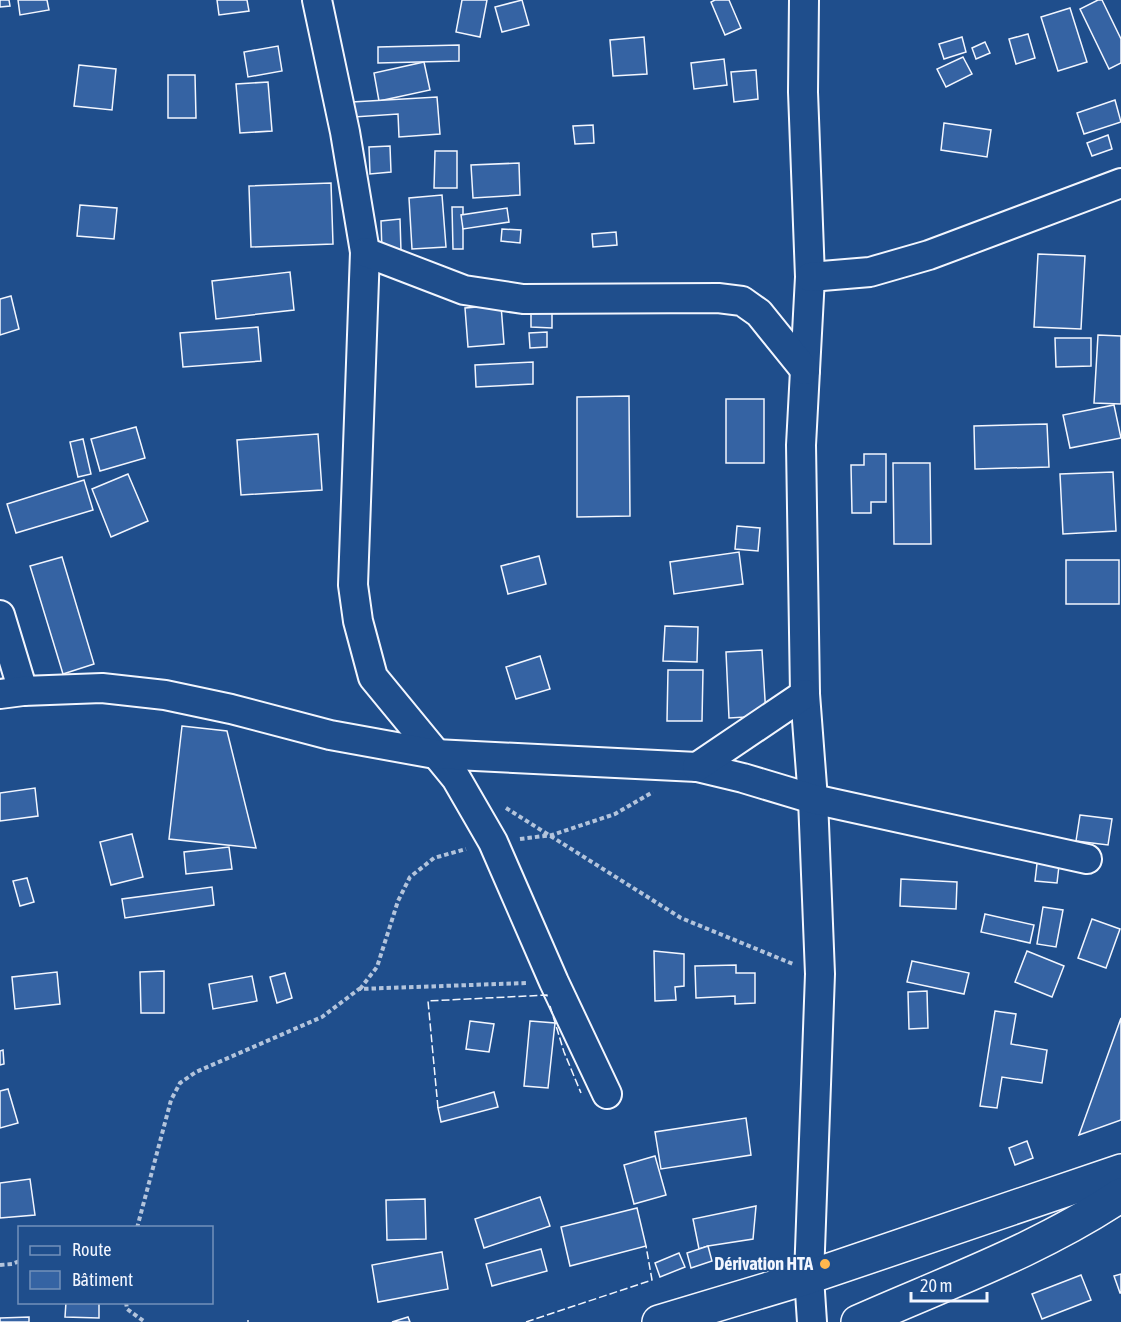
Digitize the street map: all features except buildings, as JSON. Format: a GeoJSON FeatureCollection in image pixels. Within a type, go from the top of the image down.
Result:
{"type":"FeatureCollection","features":[{"type":"Feature","properties":{"kind":"main road"},"geometry":{"type":"LineString","coordinates":[[659,1322],[808,1277],[1121,1171]]}},
{"type":"Feature","properties":{"kind":"main road"},"geometry":{"type":"LineString","coordinates":[[858,1322],[1018,1251],[1094,1213],[1121,1195]]}},
{"type":"Feature","properties":{"kind":"street"},"geometry":{"type":"LineString","coordinates":[[317,0],[345,132],[365,252],[353,585],[358,621],[373,677],[456,778],[493,842],[554,982],[607,1094]]}},
{"type":"Feature","properties":{"kind":"street"},"geometry":{"type":"LineString","coordinates":[[804,0],[803,92],[810,277],[801,445],[805,694],[813,799],[820,974],[808,1277],[812,1322]]}},
{"type":"Feature","properties":{"kind":"street"},"geometry":{"type":"LineString","coordinates":[[810,277],[870,272],[929,255],[1121,183]]}},
{"type":"Feature","properties":{"kind":"street"},"geometry":{"type":"LineString","coordinates":[[365,252],[464,290],[523,299],[718,298],[742,302],[759,313],[805,370]]}},
{"type":"Feature","properties":{"kind":"street"},"geometry":{"type":"LineString","coordinates":[[0,615],[11,693],[102,688],[165,695],[231,709],[330,735],[435,754],[697,767],[813,799],[1087,859]]}},
{"type":"Feature","properties":{"kind":"street"},"geometry":{"type":"LineString","coordinates":[[697,767],[805,694]]}},
{"type":"Feature","properties":{"kind":"path"},"geometry":{"type":"LineString","coordinates":[[504,807],[681,918],[820,974]]}},
{"type":"Feature","properties":{"kind":"path"},"geometry":{"type":"LineString","coordinates":[[137,1226],[171,1100],[180,1083],[196,1072],[322,1017],[359,989],[554,982]]}},
{"type":"Feature","properties":{"kind":"path"},"geometry":{"type":"LineString","coordinates":[[0,1265],[18,1262]]}},
{"type":"Feature","properties":{"kind":"path"},"geometry":{"type":"LineString","coordinates":[[126,1304],[127,1309],[145,1322]]}},
{"type":"Feature","properties":{"kind":"fence"},"geometry":{"type":"LineString","coordinates":[[438,1108],[428,1001],[547,995],[547,997]]}},
{"type":"Feature","properties":{"kind":"fence"},"geometry":{"type":"LineString","coordinates":[[550,1006],[564,1052],[581,1093]]}},
{"type":"Feature","properties":{"kind":"fence"},"geometry":{"type":"LineString","coordinates":[[526,1322],[652,1280],[646,1246]]}},
{"type":"Feature","properties":{"kind":"place","name":"Dérivation HTA"},"geometry":{"type":"Point","coordinates":[825,1264]}}]}
